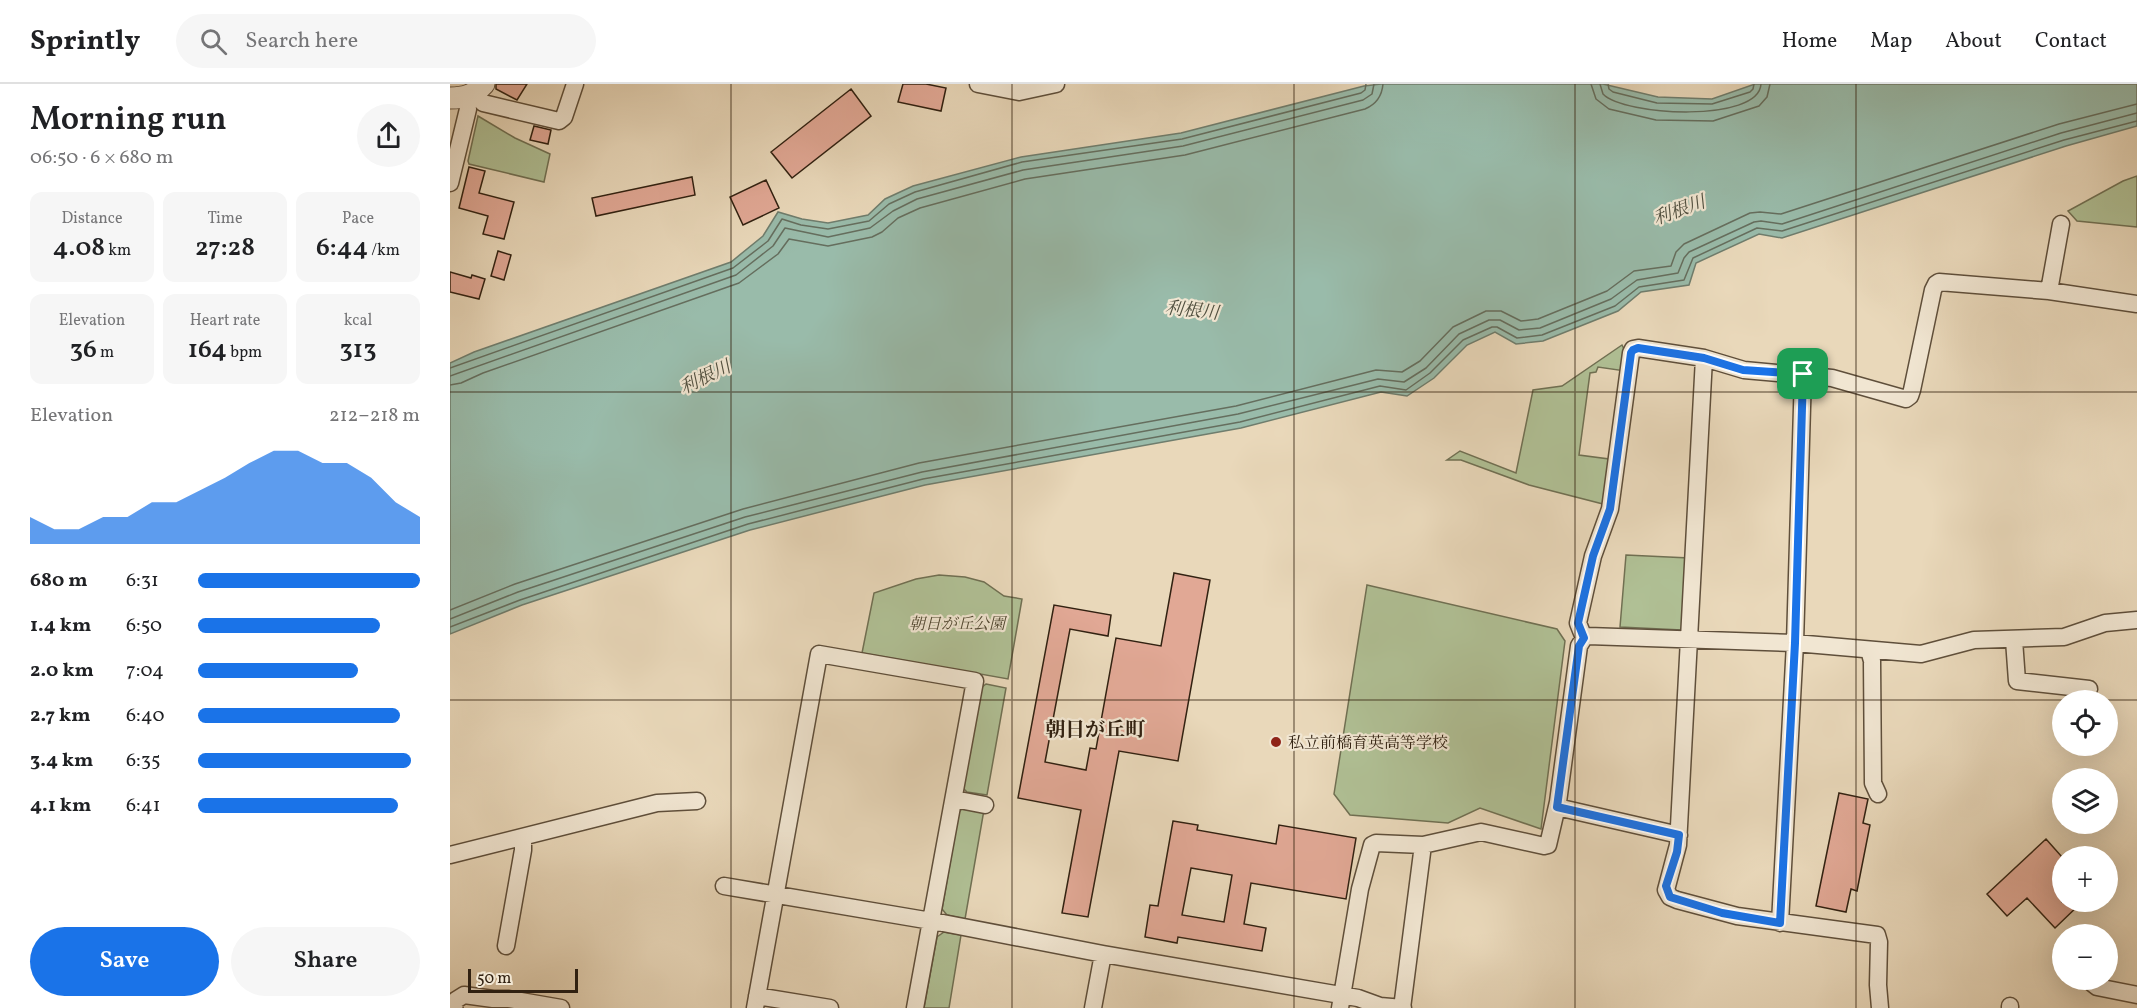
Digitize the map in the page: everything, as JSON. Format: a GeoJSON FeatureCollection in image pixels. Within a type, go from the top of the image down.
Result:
{"type":"FeatureCollection","features":[{"type":"Feature","properties":{"kind":"street"},"geometry":{"type":"LineString","coordinates":[[468,93],[483,103],[559,121],[564,117],[575,84]]}},
{"type":"Feature","properties":{"kind":"street"},"geometry":{"type":"LineString","coordinates":[[978,84],[1019,92],[1056,84]]}},
{"type":"Feature","properties":{"kind":"street"},"geometry":{"type":"LineString","coordinates":[[450,183],[468,109],[468,93]]}},
{"type":"Feature","properties":{"kind":"street"},"geometry":{"type":"LineString","coordinates":[[2049,291],[2061,224]]}},
{"type":"Feature","properties":{"kind":"street"},"geometry":{"type":"LineString","coordinates":[[1584,638],[1578,623],[1593,556],[1610,509],[1633,350],[1638,348],[1704,358],[1743,370],[1803,374],[1849,381],[1903,400],[1908,399],[1912,390],[1936,284],[1939,282],[2049,291],[2137,304]]}},
{"type":"Feature","properties":{"kind":"street"},"geometry":{"type":"LineString","coordinates":[[1704,358],[1679,835],[1677,852],[1666,886],[1670,897],[1722,913],[1877,935],[1880,1008]]}},
{"type":"Feature","properties":{"kind":"street"},"geometry":{"type":"LineString","coordinates":[[1780,923],[1795,643],[1803,374]]}},
{"type":"Feature","properties":{"kind":"street"},"geometry":{"type":"LineString","coordinates":[[1341,1002],[1359,889],[1372,845],[1376,843],[1423,845],[1481,832],[1548,845],[1557,807],[1579,646],[1584,638],[1594,635],[1795,643],[1926,653],[1965,642],[2064,637],[2105,623],[2137,620]]}},
{"type":"Feature","properties":{"kind":"street"},"geometry":{"type":"LineString","coordinates":[[2014,640],[2017,681],[2089,688]]}},
{"type":"Feature","properties":{"kind":"street"},"geometry":{"type":"LineString","coordinates":[[1869,650],[1872,661],[1873,783],[1878,794]]}},
{"type":"Feature","properties":{"kind":"street"},"geometry":{"type":"LineString","coordinates":[[830,1008],[756,1002],[819,654],[975,681],[915,1008]]}},
{"type":"Feature","properties":{"kind":"street"},"geometry":{"type":"LineString","coordinates":[[954,799],[985,805]]}},
{"type":"Feature","properties":{"kind":"street"},"geometry":{"type":"LineString","coordinates":[[450,855],[657,803],[697,801]]}},
{"type":"Feature","properties":{"kind":"street"},"geometry":{"type":"LineString","coordinates":[[1557,807],[1679,835]]}},
{"type":"Feature","properties":{"kind":"street"},"geometry":{"type":"LineString","coordinates":[[506,946],[524,850],[523,837]]}},
{"type":"Feature","properties":{"kind":"street"},"geometry":{"type":"LineString","coordinates":[[724,886],[931,921],[1341,1002],[1358,998],[1380,1006],[1403,1008],[1423,845]]}},
{"type":"Feature","properties":{"kind":"street"},"geometry":{"type":"LineString","coordinates":[[1093,1008],[1104,954]]}},
{"type":"Feature","properties":{"kind":"street"},"geometry":{"type":"LineString","coordinates":[[2112,990],[2137,995]]}},
{"type":"Feature","properties":{"kind":"street"},"geometry":{"type":"LineString","coordinates":[[454,1008],[456,1000],[464,995],[509,999],[553,1007]]}},
{"type":"Feature","properties":{"kind":"green space"},"geometry":{"type":"Polygon","coordinates":[[[478,116],[515,138],[550,154],[544,182],[469,164],[478,116]]]}},
{"type":"Feature","properties":{"kind":"green space"},"geometry":{"type":"Polygon","coordinates":[[[2137,176],[2137,227],[2077,221],[2068,211],[2123,181],[2137,176]]]}},
{"type":"Feature","properties":{"kind":"green space"},"geometry":{"type":"Polygon","coordinates":[[[1622,345],[1625,351],[1625,371],[1598,367],[1596,372],[1590,373],[1579,455],[1609,459],[1603,504],[1529,485],[1461,460],[1447,460],[1460,451],[1516,473],[1533,390],[1562,386],[1622,345]]]}},
{"type":"Feature","properties":{"kind":"green space"},"geometry":{"type":"Polygon","coordinates":[[[1626,555],[1689,558],[1682,630],[1620,627],[1626,555]]]}},
{"type":"Feature","properties":{"kind":"green space","name":"朝日が丘公園"},"geometry":{"type":"Polygon","coordinates":[[[939,575],[965,577],[984,582],[1004,596],[1022,599],[1008,679],[862,653],[874,593],[916,579],[939,575]]]}},
{"type":"Feature","properties":{"kind":"green space"},"geometry":{"type":"Polygon","coordinates":[[[1367,585],[1557,629],[1565,641],[1541,829],[1480,808],[1448,823],[1350,815],[1334,794],[1367,585]]]}},
{"type":"Feature","properties":{"kind":"green space"},"geometry":{"type":"Polygon","coordinates":[[[986,684],[1006,688],[987,795],[967,792],[963,788],[981,688],[986,684]]]}},
{"type":"Feature","properties":{"kind":"green space"},"geometry":{"type":"Polygon","coordinates":[[[964,807],[984,810],[965,919],[947,915],[942,909],[959,812],[964,807]]]}},
{"type":"Feature","properties":{"kind":"green space"},"geometry":{"type":"Polygon","coordinates":[[[944,932],[961,935],[949,1008],[924,1008],[937,937],[944,932]]]}},
{"type":"Feature","properties":{"kind":"water","name":"利根川"},"geometry":{"type":"Polygon","coordinates":[[[1381,84],[1603,84],[1658,97],[1712,99],[1755,84],[2137,84],[2137,126],[2066,146],[1782,238],[1759,234],[1696,263],[1689,285],[1641,292],[1618,311],[1543,341],[1516,344],[1495,332],[1467,345],[1434,378],[1407,396],[1381,392],[1241,428],[925,485],[750,530],[522,605],[450,634],[450,363],[474,352],[731,262],[763,236],[778,212],[828,223],[868,215],[885,199],[913,186],[1021,157],[1181,133],[1364,86],[1381,84]]]}},
{"type":"Feature","properties":{"kind":"building"},"geometry":{"type":"Polygon","coordinates":[[[496,84],[527,84],[517,100],[496,89],[496,84]]]}},
{"type":"Feature","properties":{"kind":"building"},"geometry":{"type":"Polygon","coordinates":[[[903,84],[926,84],[946,88],[941,111],[898,102],[903,84]]]}},
{"type":"Feature","properties":{"kind":"building"},"geometry":{"type":"Polygon","coordinates":[[[851,89],[871,116],[792,178],[771,152],[851,89]]]}},
{"type":"Feature","properties":{"kind":"building"},"geometry":{"type":"Polygon","coordinates":[[[534,126],[551,130],[548,144],[530,140],[534,126]]]}},
{"type":"Feature","properties":{"kind":"building"},"geometry":{"type":"Polygon","coordinates":[[[469,167],[485,171],[479,193],[514,202],[504,239],[483,234],[488,216],[459,208],[469,167]]]}},
{"type":"Feature","properties":{"kind":"building"},"geometry":{"type":"Polygon","coordinates":[[[692,177],[695,195],[596,216],[592,198],[692,177]]]}},
{"type":"Feature","properties":{"kind":"building"},"geometry":{"type":"Polygon","coordinates":[[[766,180],[779,208],[743,225],[730,197],[766,180]]]}},
{"type":"Feature","properties":{"kind":"building"},"geometry":{"type":"Polygon","coordinates":[[[498,251],[511,255],[504,280],[491,276],[498,251]]]}},
{"type":"Feature","properties":{"kind":"building"},"geometry":{"type":"Polygon","coordinates":[[[450,272],[485,279],[479,299],[450,292],[450,272]]]}},
{"type":"Feature","properties":{"kind":"building"},"geometry":{"type":"Polygon","coordinates":[[[1174,573],[1210,580],[1178,761],[1119,751],[1088,917],[1062,913],[1081,810],[1018,798],[1054,605],[1111,615],[1108,636],[1070,629],[1045,762],[1086,770],[1090,748],[1096,749],[1116,638],[1161,646],[1174,573]]]}},
{"type":"Feature","properties":{"kind":"building"},"geometry":{"type":"Polygon","coordinates":[[[1839,793],[1868,799],[1863,823],[1870,825],[1857,891],[1851,889],[1846,912],[1816,906],[1839,793]]]}},
{"type":"Feature","properties":{"kind":"building"},"geometry":{"type":"Polygon","coordinates":[[[1173,821],[1198,825],[1197,830],[1276,844],[1279,825],[1356,838],[1346,899],[1251,883],[1244,924],[1266,928],[1262,951],[1178,937],[1177,943],[1145,937],[1150,905],[1158,906],[1173,821]],[[1191,868],[1182,915],[1224,922],[1232,875],[1191,868]]]}},
{"type":"Feature","properties":{"kind":"building"},"geometry":{"type":"Polygon","coordinates":[[[2046,839],[2052,846],[2052,912],[2072,912],[2059,924],[2052,925],[2027,898],[2007,916],[1987,894],[2046,839]]]}},
{"type":"Feature","properties":{"kind":"place","name":"私立前橋育英高等学校"},"geometry":{"type":"Point","coordinates":[1276,742]}},
{"type":"Feature","properties":{"kind":"district","name":"朝日が丘町"},"geometry":{"type":"Point","coordinates":[1095,729]}},
{"type":"Feature","properties":{"kind":"route"},"geometry":{"type":"LineString","coordinates":[[1638,348],[1704,358],[1743,370],[1803,374],[1795,643],[1780,923],[1722,913],[1670,897],[1666,886],[1677,852],[1679,835],[1670,835],[1557,807],[1579,646],[1584,638],[1580,633],[1578,623],[1593,556],[1610,509],[1631,353],[1638,348]]}}]}
